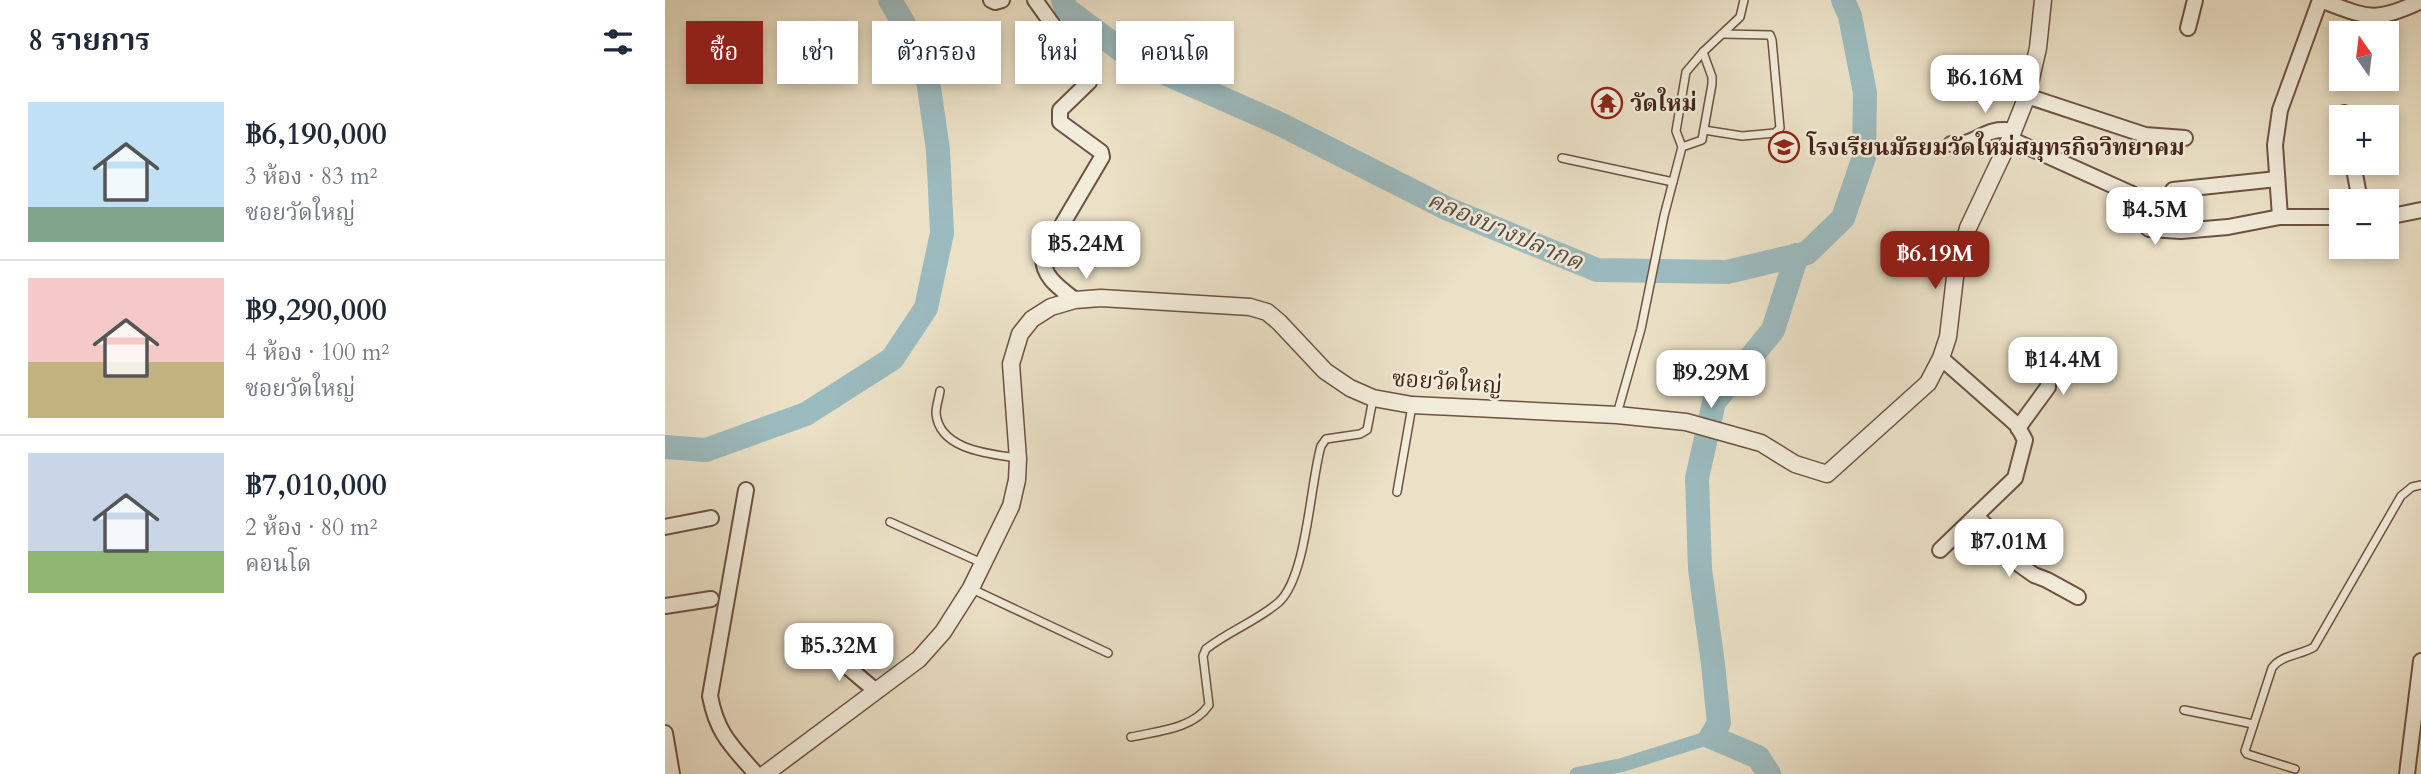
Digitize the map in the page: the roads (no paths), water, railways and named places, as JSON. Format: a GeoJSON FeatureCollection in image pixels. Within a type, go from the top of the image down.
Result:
{"type":"FeatureCollection","features":[{"type":"Feature","properties":{"kind":"street"},"geometry":{"type":"LineString","coordinates":[[991,0],[1002,0]]}},
{"type":"Feature","properties":{"kind":"street"},"geometry":{"type":"LineString","coordinates":[[1035,0],[1092,74],[1089,82],[1058,114],[1060,122],[1101,152],[1102,157],[1043,257],[1043,268],[1048,277],[1075,300]]}},
{"type":"Feature","properties":{"kind":"street","name":"ซอยวัดใหญ่"},"geometry":{"type":"LineString","coordinates":[[765,774],[919,659],[943,632],[971,589],[1011,506],[1017,480],[1018,459],[1011,364],[1020,334],[1032,319],[1051,307],[1075,300],[1101,298],[1250,307],[1267,312],[1325,371],[1350,388],[1373,398],[1412,405],[1617,415],[1686,422],[1762,443],[1794,464],[1827,474],[1928,383],[1941,358],[1948,337],[1955,276],[1968,228],[2012,135],[2028,90],[2038,48],[2043,0]]}},
{"type":"Feature","properties":{"kind":"street"},"geometry":{"type":"LineString","coordinates":[[2188,28],[2195,0]]}},
{"type":"Feature","properties":{"kind":"street"},"geometry":{"type":"LineString","coordinates":[[2280,217],[2274,145],[2280,110],[2320,0],[2366,17],[2390,14],[2421,1]]}},
{"type":"Feature","properties":{"kind":"street"},"geometry":{"type":"LineString","coordinates":[[1989,69],[2028,90],[2144,135],[2185,138]]}},
{"type":"Feature","properties":{"kind":"street"},"geometry":{"type":"LineString","coordinates":[[1951,144],[1968,143],[1996,130],[2012,135],[2132,194],[2149,229],[2181,231],[2280,217],[2329,216]]}},
{"type":"Feature","properties":{"kind":"street"},"geometry":{"type":"LineString","coordinates":[[2173,190],[2277,179]]}},
{"type":"Feature","properties":{"kind":"street"},"geometry":{"type":"LineString","coordinates":[[2399,214],[2421,209]]}},
{"type":"Feature","properties":{"kind":"street"},"geometry":{"type":"LineString","coordinates":[[2018,428],[2049,387],[2050,346]]}},
{"type":"Feature","properties":{"kind":"street"},"geometry":{"type":"LineString","coordinates":[[1940,550],[2015,478],[2025,440],[2018,428],[1941,358]]}},
{"type":"Feature","properties":{"kind":"street"},"geometry":{"type":"LineString","coordinates":[[747,490],[710,696],[714,715],[723,735],[756,774]]}},
{"type":"Feature","properties":{"kind":"street"},"geometry":{"type":"LineString","coordinates":[[1976,516],[2008,546],[2020,565],[2033,575],[2078,597]]}},
{"type":"Feature","properties":{"kind":"street"},"geometry":{"type":"LineString","coordinates":[[665,527],[711,518]]}},
{"type":"Feature","properties":{"kind":"street"},"geometry":{"type":"LineString","coordinates":[[665,606],[711,599]]}},
{"type":"Feature","properties":{"kind":"street"},"geometry":{"type":"LineString","coordinates":[[825,648],[876,691]]}},
{"type":"Feature","properties":{"kind":"street"},"geometry":{"type":"LineString","coordinates":[[2407,774],[2421,661]]}},
{"type":"Feature","properties":{"kind":"street"},"geometry":{"type":"LineString","coordinates":[[665,733],[672,774]]}},
{"type":"Feature","properties":{"kind":"lane"},"geometry":{"type":"LineString","coordinates":[[1617,415],[1641,329],[1664,216],[1682,147],[1676,131],[1686,72],[1740,17],[1744,0]]}},
{"type":"Feature","properties":{"kind":"lane"},"geometry":{"type":"LineString","coordinates":[[1704,130],[1742,136],[1775,133],[1780,128],[1770,35],[1722,34]]}},
{"type":"Feature","properties":{"kind":"lane"},"geometry":{"type":"LineString","coordinates":[[1682,147],[1702,140],[1712,84],[1703,52]]}},
{"type":"Feature","properties":{"kind":"lane"},"geometry":{"type":"LineString","coordinates":[[1562,158],[1673,182]]}},
{"type":"Feature","properties":{"kind":"lane"},"geometry":{"type":"LineString","coordinates":[[940,391],[936,413],[940,425],[957,444],[980,452],[1018,459]]}},
{"type":"Feature","properties":{"kind":"lane"},"geometry":{"type":"LineString","coordinates":[[1132,737],[1188,724],[1205,711],[1209,705],[1203,656],[1206,649],[1270,609],[1287,593],[1298,564],[1321,446],[1326,439],[1360,434],[1367,430],[1373,398]]}},
{"type":"Feature","properties":{"kind":"lane"},"geometry":{"type":"LineString","coordinates":[[1397,492],[1412,405]]}},
{"type":"Feature","properties":{"kind":"lane"},"geometry":{"type":"LineString","coordinates":[[2295,769],[2247,754],[2245,746],[2275,663],[2314,647],[2400,496],[2412,487],[2421,485]]}},
{"type":"Feature","properties":{"kind":"lane"},"geometry":{"type":"LineString","coordinates":[[890,522],[983,564]]}},
{"type":"Feature","properties":{"kind":"lane"},"geometry":{"type":"LineString","coordinates":[[971,589],[1108,653]]}},
{"type":"Feature","properties":{"kind":"lane"},"geometry":{"type":"LineString","coordinates":[[2184,709],[2253,724]]}},
{"type":"Feature","properties":{"kind":"waterway","name":"คลองบางปลากด"},"geometry":{"type":"LineString","coordinates":[[665,447],[706,450],[806,414],[892,359],[926,308],[942,233],[938,150],[925,60],[890,0]]}},
{"type":"Feature","properties":{"kind":"waterway","name":"คลองบางปลากด"},"geometry":{"type":"LineString","coordinates":[[1063,0],[1066,9],[1133,59],[1280,124],[1448,209],[1597,270],[1727,272],[1807,253],[1843,218],[1864,157],[1865,93],[1850,16],[1843,0]]}},
{"type":"Feature","properties":{"kind":"waterway"},"geometry":{"type":"LineString","coordinates":[[1769,774],[1758,757],[1711,737],[1719,723],[1700,569],[1697,478],[1714,402],[1773,330],[1797,255]]}},
{"type":"Feature","properties":{"kind":"waterway"},"geometry":{"type":"LineString","coordinates":[[1577,774],[1622,765],[1711,737]]}},
{"type":"Feature","properties":{"kind":"place","name":"วัดใหม่"},"geometry":{"type":"Point","coordinates":[1607,103]}},
{"type":"Feature","properties":{"kind":"place","name":"โรงเรียนมัธยมวัดใหม่สมุทรกิจวิทยาคม"},"geometry":{"type":"Point","coordinates":[1784,147]}}]}
